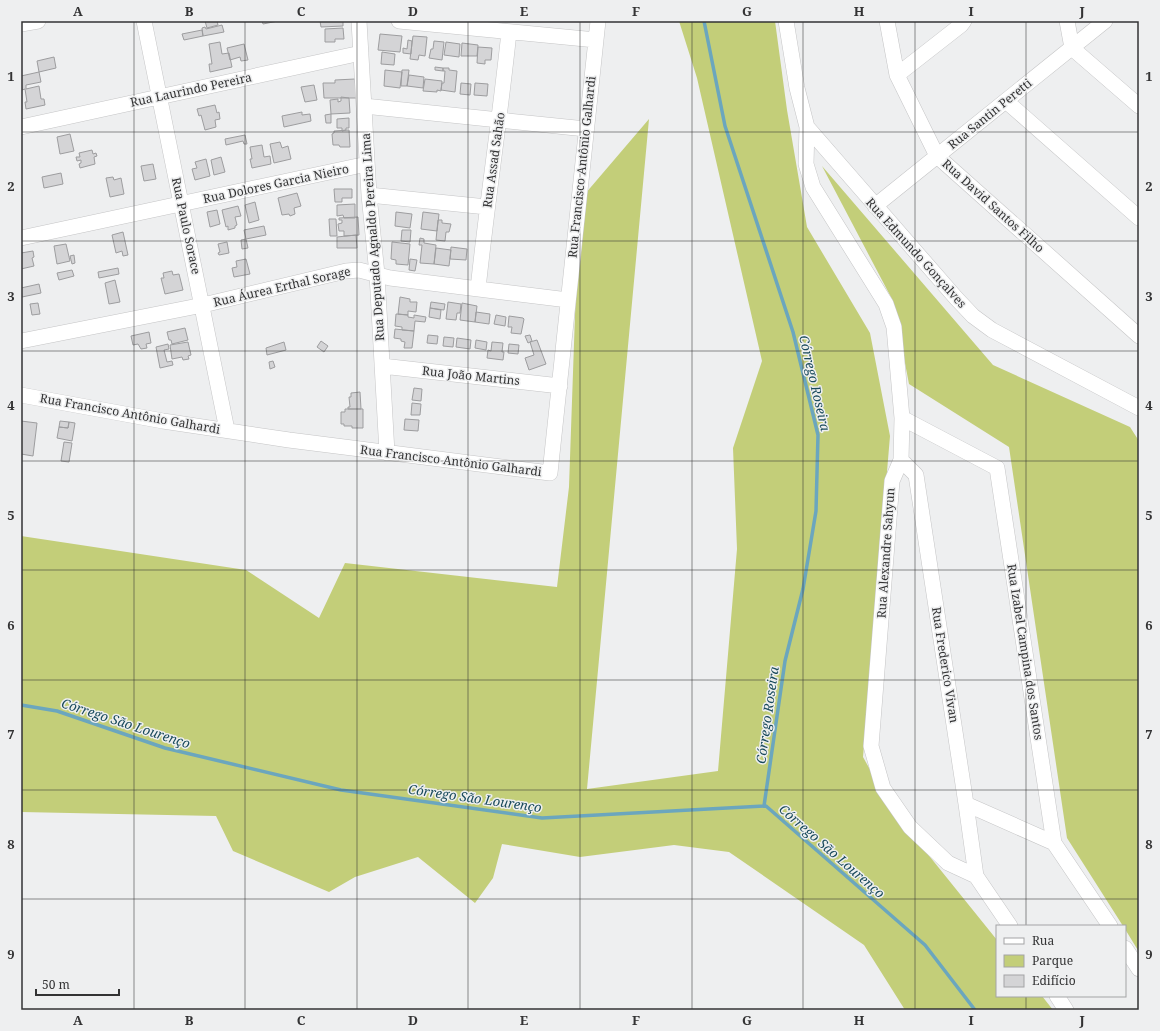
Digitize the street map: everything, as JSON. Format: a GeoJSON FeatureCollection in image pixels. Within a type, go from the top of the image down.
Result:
{"type":"FeatureCollection","features":[{"type":"Feature","properties":{"kind":"street"},"geometry":{"type":"LineString","coordinates":[[21,24],[38,21]]}},
{"type":"Feature","properties":{"kind":"street","name":"Rua Paulo Sorace"},"geometry":{"type":"LineString","coordinates":[[144,21],[227,430]]}},
{"type":"Feature","properties":{"kind":"street","name":"Rua Deputado Agnaldo Pereira Lima"},"geometry":{"type":"LineString","coordinates":[[359,21],[369,195],[377,274],[387,453]]}},
{"type":"Feature","properties":{"kind":"street"},"geometry":{"type":"LineString","coordinates":[[399,21],[596,40]]}},
{"type":"Feature","properties":{"kind":"street","name":"Rua Francisco Antônio Galhardi"},"geometry":{"type":"LineString","coordinates":[[21,395],[163,421],[290,440],[550,473],[598,21]]}},
{"type":"Feature","properties":{"kind":"street","name":"Rua Edmundo Gonçalves"},"geometry":{"type":"LineString","coordinates":[[786,21],[797,88],[807,127],[956,298],[973,316],[992,330],[1139,408]]}},
{"type":"Feature","properties":{"kind":"street","name":"Rua David Santos Filho"},"geometry":{"type":"LineString","coordinates":[[887,21],[897,75],[937,156],[1139,336]]}},
{"type":"Feature","properties":{"kind":"street"},"geometry":{"type":"LineString","coordinates":[[897,75],[962,25],[964,21]]}},
{"type":"Feature","properties":{"kind":"street"},"geometry":{"type":"LineString","coordinates":[[1066,21],[1072,48],[1139,106]]}},
{"type":"Feature","properties":{"kind":"street","name":"Rua Santin Peretti"},"geometry":{"type":"LineString","coordinates":[[875,206],[1104,21]]}},
{"type":"Feature","properties":{"kind":"street","name":"Rua Assad Sahão"},"geometry":{"type":"LineString","coordinates":[[478,289],[487,207],[500,120],[509,32]]}},
{"type":"Feature","properties":{"kind":"street","name":"Rua Laurindo Pereira"},"geometry":{"type":"LineString","coordinates":[[21,127],[361,53]]}},
{"type":"Feature","properties":{"kind":"street"},"geometry":{"type":"LineString","coordinates":[[1006,100],[1139,218]]}},
{"type":"Feature","properties":{"kind":"street"},"geometry":{"type":"LineString","coordinates":[[364,106],[586,128]]}},
{"type":"Feature","properties":{"kind":"street","name":"Rua Alexandre Sahyun"},"geometry":{"type":"LineString","coordinates":[[807,127],[806,164],[812,187],[886,304],[894,328],[902,418],[901,460],[892,481],[871,746],[883,788],[910,827],[948,863],[976,876]]}},
{"type":"Feature","properties":{"kind":"street","name":"Rua Dolores Garcia Nieiro"},"geometry":{"type":"LineString","coordinates":[[21,238],[367,164]]}},
{"type":"Feature","properties":{"kind":"street"},"geometry":{"type":"LineString","coordinates":[[369,195],[487,207]]}},
{"type":"Feature","properties":{"kind":"street","name":"Rua Áurea Erthal Sorage"},"geometry":{"type":"LineString","coordinates":[[21,341],[202,305],[346,271],[360,270],[390,278],[568,300]]}},
{"type":"Feature","properties":{"kind":"street","name":"Rua João Martins"},"geometry":{"type":"LineString","coordinates":[[382,366],[560,386]]}},
{"type":"Feature","properties":{"kind":"street","name":"Rua Izabel Campina dos Santos"},"geometry":{"type":"LineString","coordinates":[[902,418],[997,468],[1054,843],[1109,925]]}},
{"type":"Feature","properties":{"kind":"street","name":"Rua Frederico Vivan"},"geometry":{"type":"LineString","coordinates":[[901,460],[916,475],[976,876]]}},
{"type":"Feature","properties":{"kind":"street"},"geometry":{"type":"LineString","coordinates":[[966,804],[1054,843]]}},
{"type":"Feature","properties":{"kind":"street"},"geometry":{"type":"LineString","coordinates":[[976,876],[1009,925]]}},
{"type":"Feature","properties":{"kind":"street"},"geometry":{"type":"LineString","coordinates":[[1126,950],[1139,969]]}},
{"type":"Feature","properties":{"kind":"street"},"geometry":{"type":"LineString","coordinates":[[1058,997],[1066,1010]]}},
{"type":"Feature","properties":{"kind":"green space"},"geometry":{"type":"Polygon","coordinates":[[[679,21],[775,21],[787,110],[807,227],[870,333],[890,436],[863,757],[893,811],[996,939],[996,997],[1043,997],[1053,1010],[905,1010],[864,945],[729,852],[674,845],[580,857],[502,844],[493,878],[475,903],[418,857],[355,877],[329,892],[233,851],[216,816],[21,812],[21,536],[246,570],[319,618],[345,563],[557,587],[569,487],[579,201],[649,119],[587,789],[718,771],[737,549],[733,448],[762,361],[697,78],[679,21]]]}},
{"type":"Feature","properties":{"kind":"green space"},"geometry":{"type":"Polygon","coordinates":[[[822,166],[993,365],[1130,427],[1139,441],[1139,952],[1126,931],[1126,925],[1122,925],[1067,838],[1009,447],[909,384],[893,301],[822,166]]]}},
{"type":"Feature","properties":{"kind":"building"},"geometry":{"type":"Polygon","coordinates":[[[205,21],[217,21],[218,25],[207,28],[205,21]]]}},
{"type":"Feature","properties":{"kind":"building"},"geometry":{"type":"Polygon","coordinates":[[[262,21],[278,21],[263,24],[262,21]]]}},
{"type":"Feature","properties":{"kind":"building"},"geometry":{"type":"Polygon","coordinates":[[[320,21],[343,21],[343,26],[321,27],[320,21]]]}},
{"type":"Feature","properties":{"kind":"building"},"geometry":{"type":"Polygon","coordinates":[[[222,25],[224,32],[203,36],[202,28],[205,27],[206,29],[222,25]]]}},
{"type":"Feature","properties":{"kind":"building"},"geometry":{"type":"Polygon","coordinates":[[[343,28],[344,39],[335,39],[335,42],[325,42],[325,29],[343,28]]]}},
{"type":"Feature","properties":{"kind":"building"},"geometry":{"type":"Polygon","coordinates":[[[202,30],[203,36],[184,40],[182,34],[202,30]]]}},
{"type":"Feature","properties":{"kind":"building"},"geometry":{"type":"Polygon","coordinates":[[[380,34],[402,36],[400,52],[378,50],[380,34]]]}},
{"type":"Feature","properties":{"kind":"building"},"geometry":{"type":"Polygon","coordinates":[[[413,36],[427,37],[425,56],[419,55],[418,60],[410,59],[413,36]]]}},
{"type":"Feature","properties":{"kind":"building"},"geometry":{"type":"Polygon","coordinates":[[[408,40],[412,41],[411,54],[403,53],[403,48],[407,49],[408,40]]]}},
{"type":"Feature","properties":{"kind":"building"},"geometry":{"type":"Polygon","coordinates":[[[434,41],[444,42],[442,60],[429,58],[431,49],[433,49],[434,41]]]}},
{"type":"Feature","properties":{"kind":"building"},"geometry":{"type":"Polygon","coordinates":[[[220,42],[222,54],[229,53],[232,67],[210,72],[209,64],[212,64],[209,44],[220,42]]]}},
{"type":"Feature","properties":{"kind":"building"},"geometry":{"type":"Polygon","coordinates":[[[446,42],[460,44],[459,57],[444,55],[446,42]]]}},
{"type":"Feature","properties":{"kind":"building"},"geometry":{"type":"Polygon","coordinates":[[[462,43],[478,45],[477,56],[461,56],[462,43]]]}},
{"type":"Feature","properties":{"kind":"building"},"geometry":{"type":"Polygon","coordinates":[[[244,44],[248,60],[241,61],[240,57],[230,60],[227,48],[244,44]]]}},
{"type":"Feature","properties":{"kind":"building"},"geometry":{"type":"Polygon","coordinates":[[[478,47],[492,48],[491,60],[485,60],[485,64],[477,63],[478,47]]]}},
{"type":"Feature","properties":{"kind":"building"},"geometry":{"type":"Polygon","coordinates":[[[382,52],[395,54],[394,65],[381,64],[382,52]]]}},
{"type":"Feature","properties":{"kind":"building"},"geometry":{"type":"Polygon","coordinates":[[[54,57],[56,68],[39,72],[37,61],[54,57]]]}},
{"type":"Feature","properties":{"kind":"building"},"geometry":{"type":"Polygon","coordinates":[[[435,67],[443,68],[443,71],[435,70],[435,67]]]}},
{"type":"Feature","properties":{"kind":"building"},"geometry":{"type":"Polygon","coordinates":[[[443,68],[449,68],[449,70],[457,71],[455,92],[441,90],[442,83],[444,83],[445,71],[443,71],[443,68]]]}},
{"type":"Feature","properties":{"kind":"building"},"geometry":{"type":"Polygon","coordinates":[[[385,70],[402,72],[400,88],[384,86],[385,70]]]}},
{"type":"Feature","properties":{"kind":"building"},"geometry":{"type":"Polygon","coordinates":[[[402,70],[409,70],[407,86],[401,86],[402,70]]]}},
{"type":"Feature","properties":{"kind":"building"},"geometry":{"type":"Polygon","coordinates":[[[39,72],[41,82],[26,85],[26,89],[39,86],[41,99],[44,99],[45,105],[26,109],[25,102],[27,102],[25,89],[22,90],[21,76],[39,72]]]}},
{"type":"Feature","properties":{"kind":"building"},"geometry":{"type":"Polygon","coordinates":[[[409,75],[424,77],[423,88],[407,86],[409,75]]]}},
{"type":"Feature","properties":{"kind":"building"},"geometry":{"type":"Polygon","coordinates":[[[355,79],[357,98],[324,98],[323,83],[335,83],[335,80],[355,79]]]}},
{"type":"Feature","properties":{"kind":"building"},"geometry":{"type":"Polygon","coordinates":[[[425,79],[442,81],[441,91],[423,91],[425,79]]]}},
{"type":"Feature","properties":{"kind":"building"},"geometry":{"type":"Polygon","coordinates":[[[461,83],[471,84],[470,95],[460,94],[461,83]]]}},
{"type":"Feature","properties":{"kind":"building"},"geometry":{"type":"Polygon","coordinates":[[[475,83],[488,84],[487,96],[474,95],[475,83]]]}},
{"type":"Feature","properties":{"kind":"building"},"geometry":{"type":"Polygon","coordinates":[[[314,85],[317,100],[305,102],[301,87],[314,85]]]}},
{"type":"Feature","properties":{"kind":"building"},"geometry":{"type":"Polygon","coordinates":[[[341,97],[349,98],[350,113],[331,114],[330,100],[338,99],[338,102],[341,101],[341,97]]]}},
{"type":"Feature","properties":{"kind":"building"},"geometry":{"type":"Polygon","coordinates":[[[215,105],[217,113],[219,112],[220,119],[215,120],[216,127],[205,130],[201,115],[199,116],[197,109],[215,105]]]}},
{"type":"Feature","properties":{"kind":"building"},"geometry":{"type":"Polygon","coordinates":[[[302,112],[302,115],[310,114],[311,121],[284,127],[282,116],[302,112]]]}},
{"type":"Feature","properties":{"kind":"building"},"geometry":{"type":"Polygon","coordinates":[[[331,114],[331,123],[326,123],[325,115],[331,114]]]}},
{"type":"Feature","properties":{"kind":"building"},"geometry":{"type":"Polygon","coordinates":[[[349,118],[349,128],[342,131],[342,128],[337,128],[337,119],[349,118]]]}},
{"type":"Feature","properties":{"kind":"building"},"geometry":{"type":"Polygon","coordinates":[[[349,130],[350,147],[333,145],[332,134],[334,131],[349,130]]]}},
{"type":"Feature","properties":{"kind":"building"},"geometry":{"type":"Polygon","coordinates":[[[70,134],[74,151],[60,154],[57,137],[70,134]]]}},
{"type":"Feature","properties":{"kind":"building"},"geometry":{"type":"Polygon","coordinates":[[[245,135],[247,144],[244,144],[243,141],[226,145],[225,139],[245,135]]]}},
{"type":"Feature","properties":{"kind":"building"},"geometry":{"type":"Polygon","coordinates":[[[280,142],[282,148],[288,146],[291,159],[274,163],[270,144],[280,142]]]}},
{"type":"Feature","properties":{"kind":"building"},"geometry":{"type":"Polygon","coordinates":[[[262,145],[264,157],[270,156],[271,164],[252,168],[250,147],[262,145]]]}},
{"type":"Feature","properties":{"kind":"building"},"geometry":{"type":"Polygon","coordinates":[[[92,150],[93,154],[96,153],[97,156],[94,157],[95,164],[80,168],[79,164],[81,163],[81,160],[77,161],[76,157],[80,157],[79,153],[92,150]]]}},
{"type":"Feature","properties":{"kind":"building"},"geometry":{"type":"Polygon","coordinates":[[[221,157],[225,172],[214,175],[211,160],[221,157]]]}},
{"type":"Feature","properties":{"kind":"building"},"geometry":{"type":"Polygon","coordinates":[[[206,159],[210,176],[195,180],[192,169],[197,168],[195,162],[206,159]]]}},
{"type":"Feature","properties":{"kind":"building"},"geometry":{"type":"Polygon","coordinates":[[[153,164],[156,179],[144,181],[141,166],[153,164]]]}},
{"type":"Feature","properties":{"kind":"building"},"geometry":{"type":"Polygon","coordinates":[[[61,173],[63,184],[44,188],[42,177],[61,173]]]}},
{"type":"Feature","properties":{"kind":"building"},"geometry":{"type":"Polygon","coordinates":[[[113,177],[114,180],[121,178],[124,194],[110,197],[106,178],[113,177]]]}},
{"type":"Feature","properties":{"kind":"building"},"geometry":{"type":"Polygon","coordinates":[[[334,189],[352,189],[352,198],[342,198],[342,202],[335,202],[334,189]]]}},
{"type":"Feature","properties":{"kind":"building"},"geometry":{"type":"Polygon","coordinates":[[[297,193],[301,206],[294,208],[295,214],[290,216],[289,214],[282,215],[278,198],[297,193]]]}},
{"type":"Feature","properties":{"kind":"building"},"geometry":{"type":"Polygon","coordinates":[[[255,202],[259,220],[249,223],[245,205],[255,202]]]}},
{"type":"Feature","properties":{"kind":"building"},"geometry":{"type":"Polygon","coordinates":[[[355,204],[355,218],[344,218],[343,215],[337,216],[337,205],[355,204]]]}},
{"type":"Feature","properties":{"kind":"building"},"geometry":{"type":"Polygon","coordinates":[[[238,206],[241,216],[235,217],[237,225],[235,228],[228,230],[222,210],[238,206]]]}},
{"type":"Feature","properties":{"kind":"building"},"geometry":{"type":"Polygon","coordinates":[[[217,210],[220,224],[210,227],[207,212],[217,210]]]}},
{"type":"Feature","properties":{"kind":"building"},"geometry":{"type":"Polygon","coordinates":[[[396,212],[412,214],[410,228],[395,226],[396,212]]]}},
{"type":"Feature","properties":{"kind":"building"},"geometry":{"type":"Polygon","coordinates":[[[423,212],[439,214],[437,231],[421,229],[423,212]]]}},
{"type":"Feature","properties":{"kind":"building"},"geometry":{"type":"Polygon","coordinates":[[[358,217],[359,235],[344,236],[344,231],[339,231],[338,224],[342,223],[342,220],[339,220],[339,218],[358,217]]]}},
{"type":"Feature","properties":{"kind":"building"},"geometry":{"type":"Polygon","coordinates":[[[329,219],[336,219],[337,236],[330,236],[329,219]]]}},
{"type":"Feature","properties":{"kind":"building"},"geometry":{"type":"Polygon","coordinates":[[[438,220],[442,220],[442,223],[451,224],[449,232],[446,232],[445,241],[436,240],[438,220]]]}},
{"type":"Feature","properties":{"kind":"building"},"geometry":{"type":"Polygon","coordinates":[[[264,226],[266,235],[246,239],[244,230],[264,226]]]}},
{"type":"Feature","properties":{"kind":"building"},"geometry":{"type":"Polygon","coordinates":[[[402,230],[411,230],[410,242],[401,241],[402,230]]]}},
{"type":"Feature","properties":{"kind":"building"},"geometry":{"type":"Polygon","coordinates":[[[123,232],[128,255],[123,256],[122,251],[116,253],[112,235],[123,232]]]}},
{"type":"Feature","properties":{"kind":"building"},"geometry":{"type":"Polygon","coordinates":[[[356,235],[357,248],[337,248],[337,237],[356,235]]]}},
{"type":"Feature","properties":{"kind":"building"},"geometry":{"type":"Polygon","coordinates":[[[420,238],[424,239],[424,243],[436,245],[434,264],[420,263],[422,245],[419,245],[420,238]]]}},
{"type":"Feature","properties":{"kind":"building"},"geometry":{"type":"Polygon","coordinates":[[[246,239],[248,248],[242,249],[241,240],[246,239]]]}},
{"type":"Feature","properties":{"kind":"building"},"geometry":{"type":"Polygon","coordinates":[[[227,242],[229,253],[219,255],[218,253],[220,252],[218,244],[227,242]]]}},
{"type":"Feature","properties":{"kind":"building"},"geometry":{"type":"Polygon","coordinates":[[[392,242],[410,244],[408,265],[396,264],[396,260],[391,259],[392,242]]]}},
{"type":"Feature","properties":{"kind":"building"},"geometry":{"type":"Polygon","coordinates":[[[66,244],[70,261],[57,264],[54,246],[66,244]]]}},
{"type":"Feature","properties":{"kind":"building"},"geometry":{"type":"Polygon","coordinates":[[[451,247],[467,249],[466,260],[450,259],[451,247]]]}},
{"type":"Feature","properties":{"kind":"building"},"geometry":{"type":"Polygon","coordinates":[[[436,248],[451,250],[449,266],[434,264],[436,248]]]}},
{"type":"Feature","properties":{"kind":"building"},"geometry":{"type":"Polygon","coordinates":[[[33,251],[34,257],[32,258],[34,266],[21,269],[21,253],[33,251]]]}},
{"type":"Feature","properties":{"kind":"building"},"geometry":{"type":"Polygon","coordinates":[[[74,255],[75,263],[72,264],[70,256],[74,255]]]}},
{"type":"Feature","properties":{"kind":"building"},"geometry":{"type":"Polygon","coordinates":[[[246,259],[250,274],[234,277],[232,268],[237,267],[236,261],[246,259]]]}},
{"type":"Feature","properties":{"kind":"building"},"geometry":{"type":"Polygon","coordinates":[[[410,259],[417,260],[415,271],[409,270],[410,259]]]}},
{"type":"Feature","properties":{"kind":"building"},"geometry":{"type":"Polygon","coordinates":[[[118,268],[119,274],[99,278],[98,272],[118,268]]]}},
{"type":"Feature","properties":{"kind":"building"},"geometry":{"type":"Polygon","coordinates":[[[72,270],[74,276],[59,280],[57,273],[72,270]]]}},
{"type":"Feature","properties":{"kind":"building"},"geometry":{"type":"Polygon","coordinates":[[[172,271],[173,275],[179,274],[183,290],[165,294],[161,278],[164,278],[163,273],[172,271]]]}},
{"type":"Feature","properties":{"kind":"building"},"geometry":{"type":"Polygon","coordinates":[[[115,280],[120,302],[109,304],[105,283],[115,280]]]}},
{"type":"Feature","properties":{"kind":"building"},"geometry":{"type":"Polygon","coordinates":[[[39,284],[41,293],[22,297],[21,288],[39,284]]]}},
{"type":"Feature","properties":{"kind":"building"},"geometry":{"type":"Polygon","coordinates":[[[400,297],[410,299],[410,302],[417,302],[416,312],[408,311],[408,315],[398,314],[400,297]]]}},
{"type":"Feature","properties":{"kind":"building"},"geometry":{"type":"Polygon","coordinates":[[[431,302],[445,304],[444,310],[430,308],[431,302]]]}},
{"type":"Feature","properties":{"kind":"building"},"geometry":{"type":"Polygon","coordinates":[[[448,302],[461,304],[460,313],[457,313],[456,320],[446,319],[448,302]]]}},
{"type":"Feature","properties":{"kind":"building"},"geometry":{"type":"Polygon","coordinates":[[[38,303],[40,314],[32,315],[30,304],[38,303]]]}},
{"type":"Feature","properties":{"kind":"building"},"geometry":{"type":"Polygon","coordinates":[[[462,303],[477,306],[475,322],[460,320],[462,303]]]}},
{"type":"Feature","properties":{"kind":"building"},"geometry":{"type":"Polygon","coordinates":[[[430,308],[441,310],[440,319],[429,317],[430,308]]]}},
{"type":"Feature","properties":{"kind":"building"},"geometry":{"type":"Polygon","coordinates":[[[476,312],[490,314],[489,324],[475,322],[476,312]]]}},
{"type":"Feature","properties":{"kind":"building"},"geometry":{"type":"Polygon","coordinates":[[[396,314],[408,315],[408,317],[414,318],[414,315],[426,317],[425,322],[415,321],[414,331],[402,330],[402,327],[395,326],[396,314]]]}},
{"type":"Feature","properties":{"kind":"building"},"geometry":{"type":"Polygon","coordinates":[[[496,315],[506,317],[505,326],[494,324],[496,315]]]}},
{"type":"Feature","properties":{"kind":"building"},"geometry":{"type":"Polygon","coordinates":[[[509,316],[524,319],[521,334],[511,333],[512,327],[508,327],[509,316]]]}},
{"type":"Feature","properties":{"kind":"building"},"geometry":{"type":"Polygon","coordinates":[[[185,328],[188,340],[172,344],[171,340],[169,340],[167,332],[185,328]]]}},
{"type":"Feature","properties":{"kind":"building"},"geometry":{"type":"Polygon","coordinates":[[[395,329],[414,331],[412,348],[404,348],[405,342],[401,341],[401,339],[394,338],[395,329]]]}},
{"type":"Feature","properties":{"kind":"building"},"geometry":{"type":"Polygon","coordinates":[[[149,332],[151,343],[146,344],[147,348],[141,349],[138,344],[133,345],[131,336],[149,332]]]}},
{"type":"Feature","properties":{"kind":"building"},"geometry":{"type":"Polygon","coordinates":[[[428,335],[438,336],[437,344],[427,343],[428,335]]]}},
{"type":"Feature","properties":{"kind":"building"},"geometry":{"type":"Polygon","coordinates":[[[530,335],[532,341],[528,343],[525,336],[530,335]]]}},
{"type":"Feature","properties":{"kind":"building"},"geometry":{"type":"Polygon","coordinates":[[[444,337],[454,338],[453,347],[443,346],[444,337]]]}},
{"type":"Feature","properties":{"kind":"building"},"geometry":{"type":"Polygon","coordinates":[[[457,338],[471,340],[470,349],[456,347],[457,338]]]}},
{"type":"Feature","properties":{"kind":"building"},"geometry":{"type":"Polygon","coordinates":[[[476,340],[487,342],[486,350],[475,348],[476,340]]]}},
{"type":"Feature","properties":{"kind":"building"},"geometry":{"type":"Polygon","coordinates":[[[537,340],[546,364],[529,370],[525,358],[534,355],[530,342],[537,340]]]}},
{"type":"Feature","properties":{"kind":"building"},"geometry":{"type":"Polygon","coordinates":[[[321,341],[328,346],[324,352],[317,347],[321,341]]]}},
{"type":"Feature","properties":{"kind":"building"},"geometry":{"type":"Polygon","coordinates":[[[188,342],[191,355],[188,356],[189,359],[183,360],[182,357],[172,359],[170,345],[188,342]]]}},
{"type":"Feature","properties":{"kind":"building"},"geometry":{"type":"Polygon","coordinates":[[[284,342],[286,350],[267,355],[266,348],[284,342]]]}},
{"type":"Feature","properties":{"kind":"building"},"geometry":{"type":"Polygon","coordinates":[[[492,342],[503,343],[503,360],[487,358],[488,350],[491,351],[492,342]]]}},
{"type":"Feature","properties":{"kind":"building"},"geometry":{"type":"Polygon","coordinates":[[[168,344],[169,349],[164,350],[167,362],[172,361],[173,365],[160,368],[156,347],[168,344]]]}},
{"type":"Feature","properties":{"kind":"building"},"geometry":{"type":"Polygon","coordinates":[[[509,344],[519,345],[518,354],[508,353],[509,344]]]}},
{"type":"Feature","properties":{"kind":"building"},"geometry":{"type":"Polygon","coordinates":[[[273,361],[275,367],[270,369],[269,362],[273,361]]]}},
{"type":"Feature","properties":{"kind":"building"},"geometry":{"type":"Polygon","coordinates":[[[414,388],[422,389],[421,401],[412,400],[414,388]]]}},
{"type":"Feature","properties":{"kind":"building"},"geometry":{"type":"Polygon","coordinates":[[[360,392],[361,409],[348,409],[348,407],[350,407],[349,397],[351,397],[351,393],[360,392]]]}},
{"type":"Feature","properties":{"kind":"building"},"geometry":{"type":"Polygon","coordinates":[[[412,403],[421,404],[420,415],[411,415],[412,403]]]}},
{"type":"Feature","properties":{"kind":"building"},"geometry":{"type":"Polygon","coordinates":[[[345,409],[363,409],[363,428],[352,428],[352,426],[344,426],[344,424],[341,424],[341,412],[345,412],[345,409]]]}},
{"type":"Feature","properties":{"kind":"building"},"geometry":{"type":"Polygon","coordinates":[[[405,419],[419,420],[418,431],[404,430],[405,419]]]}},
{"type":"Feature","properties":{"kind":"building"},"geometry":{"type":"Polygon","coordinates":[[[21,421],[37,423],[33,456],[21,454],[21,421]]]}},
{"type":"Feature","properties":{"kind":"building"},"geometry":{"type":"Polygon","coordinates":[[[60,421],[69,422],[68,428],[59,427],[60,421]]]}},
{"type":"Feature","properties":{"kind":"building"},"geometry":{"type":"Polygon","coordinates":[[[69,422],[75,423],[72,441],[57,438],[59,427],[68,428],[69,422]]]}},
{"type":"Feature","properties":{"kind":"building"},"geometry":{"type":"Polygon","coordinates":[[[64,442],[72,443],[69,462],[61,461],[64,442]]]}},
{"type":"Feature","properties":{"kind":"waterway","name":"Córrego Roseira"},"geometry":{"type":"LineString","coordinates":[[704,21],[725,126],[793,332],[818,435],[816,511],[803,589],[785,661],[764,806]]}},
{"type":"Feature","properties":{"kind":"waterway","name":"Córrego São Lourenço"},"geometry":{"type":"LineString","coordinates":[[21,705],[57,711],[165,748],[341,790],[542,818],[766,806],[925,945],[975,1010]]}}]}
